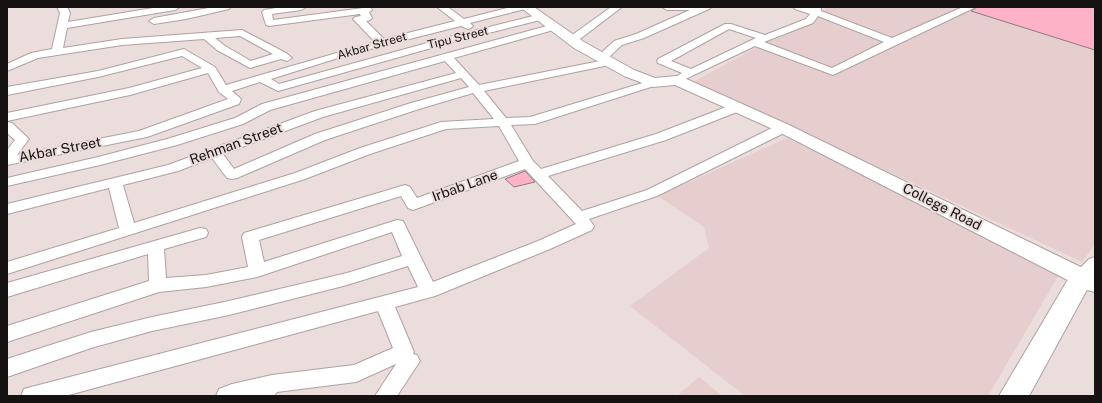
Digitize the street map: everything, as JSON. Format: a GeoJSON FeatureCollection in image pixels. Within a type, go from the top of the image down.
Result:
{"type":"FeatureCollection","features":[{"type":"Feature","properties":{"kind":"main road","name":"College Road"},"geometry":{"type":"LineString","coordinates":[[1014,396],[1092,276]]}},
{"type":"Feature","properties":{"kind":"street"},"geometry":{"type":"LineString","coordinates":[[57,51],[65,13],[62,7]]}},
{"type":"Feature","properties":{"kind":"street"},"geometry":{"type":"LineString","coordinates":[[63,26],[130,12],[175,7]]}},
{"type":"Feature","properties":{"kind":"street"},"geometry":{"type":"LineString","coordinates":[[130,12],[144,22],[186,16],[226,7]]}},
{"type":"Feature","properties":{"kind":"street"},"geometry":{"type":"LineString","coordinates":[[301,7],[267,12],[269,23],[364,9],[367,18],[358,19],[381,42]]}},
{"type":"Feature","properties":{"kind":"street"},"geometry":{"type":"LineString","coordinates":[[442,7],[492,44]]}},
{"type":"Feature","properties":{"kind":"street","name":"Akbar Street"},"geometry":{"type":"LineString","coordinates":[[223,90],[340,56],[350,50],[522,7]]}},
{"type":"Feature","properties":{"kind":"street"},"geometry":{"type":"LineString","coordinates":[[526,7],[572,40],[629,73],[653,83]]}},
{"type":"Feature","properties":{"kind":"street"},"geometry":{"type":"LineString","coordinates":[[572,40],[617,7]]}},
{"type":"Feature","properties":{"kind":"street"},"geometry":{"type":"LineString","coordinates":[[667,7],[705,8]]}},
{"type":"Feature","properties":{"kind":"street"},"geometry":{"type":"LineString","coordinates":[[798,7],[816,10],[892,42]]}},
{"type":"Feature","properties":{"kind":"street"},"geometry":{"type":"LineString","coordinates":[[754,42],[833,72],[892,42],[971,7]]}},
{"type":"Feature","properties":{"kind":"street"},"geometry":{"type":"LineString","coordinates":[[214,152],[232,175],[320,137],[415,106],[476,90],[606,60],[618,43],[640,36],[705,8]]}},
{"type":"Feature","properties":{"kind":"street"},"geometry":{"type":"LineString","coordinates":[[7,268],[300,176],[365,151],[445,125],[531,121],[653,83],[684,76],[754,42],[810,21],[816,10]]}},
{"type":"Feature","properties":{"kind":"street","name":"Tipu Street"},"geometry":{"type":"LineString","coordinates":[[261,78],[278,88],[352,66],[541,17]]}},
{"type":"Feature","properties":{"kind":"street"},"geometry":{"type":"LineString","coordinates":[[684,76],[662,60],[728,26],[765,38]]}},
{"type":"Feature","properties":{"kind":"street"},"geometry":{"type":"LineString","coordinates":[[7,182],[100,161],[172,142],[239,121],[266,107],[554,28]]}},
{"type":"Feature","properties":{"kind":"street"},"geometry":{"type":"LineString","coordinates":[[7,68],[35,55],[57,51],[122,42],[242,34],[282,55],[298,68]]}},
{"type":"Feature","properties":{"kind":"street"},"geometry":{"type":"LineString","coordinates":[[206,36],[221,48],[250,64],[282,55]]}},
{"type":"Feature","properties":{"kind":"street"},"geometry":{"type":"LineString","coordinates":[[193,57],[221,48]]}},
{"type":"Feature","properties":{"kind":"street","name":"Akbar Street"},"geometry":{"type":"LineString","coordinates":[[7,91],[98,74],[184,52],[211,69],[223,90],[235,101],[142,134],[7,160]]}},
{"type":"Feature","properties":{"kind":"street"},"geometry":{"type":"LineString","coordinates":[[31,396],[429,291],[586,226],[527,163],[503,122],[464,74],[447,57]]}},
{"type":"Feature","properties":{"kind":"street"},"geometry":{"type":"LineString","coordinates":[[7,116],[130,91],[211,69]]}},
{"type":"Feature","properties":{"kind":"street","name":"Rehman Street"},"geometry":{"type":"LineString","coordinates":[[7,209],[173,168],[319,114],[464,74]]}},
{"type":"Feature","properties":{"kind":"street","name":"College Road"},"geometry":{"type":"LineString","coordinates":[[684,76],[738,107],[1092,276]]}},
{"type":"Feature","properties":{"kind":"street"},"geometry":{"type":"LineString","coordinates":[[538,175],[662,137],[738,107]]}},
{"type":"Feature","properties":{"kind":"street"},"geometry":{"type":"LineString","coordinates":[[7,126],[22,138],[7,160]]}},
{"type":"Feature","properties":{"kind":"street"},"geometry":{"type":"LineString","coordinates":[[579,218],[652,193],[783,128]]}},
{"type":"Feature","properties":{"kind":"street","name":"Irbab Lane"},"geometry":{"type":"LineString","coordinates":[[257,271],[250,236],[405,190],[413,204],[527,163]]}},
{"type":"Feature","properties":{"kind":"street"},"geometry":{"type":"LineString","coordinates":[[115,183],[128,230]]}},
{"type":"Feature","properties":{"kind":"street"},"geometry":{"type":"LineString","coordinates":[[7,334],[158,285],[206,281],[257,271],[396,225],[429,291]]}},
{"type":"Feature","properties":{"kind":"street"},"geometry":{"type":"LineString","coordinates":[[7,290],[200,233]]}},
{"type":"Feature","properties":{"kind":"street"},"geometry":{"type":"LineString","coordinates":[[106,237],[108,260]]}},
{"type":"Feature","properties":{"kind":"street"},"geometry":{"type":"LineString","coordinates":[[156,246],[158,285]]}},
{"type":"Feature","properties":{"kind":"street"},"geometry":{"type":"LineString","coordinates":[[7,368],[91,340],[152,324],[229,308],[347,279],[412,259]]}},
{"type":"Feature","properties":{"kind":"street"},"geometry":{"type":"LineString","coordinates":[[226,396],[232,393],[266,390],[356,373],[404,352],[384,303]]}},
{"type":"Feature","properties":{"kind":"street"},"geometry":{"type":"LineString","coordinates":[[385,396],[410,361]]}},
{"type":"Feature","properties":{"kind":"shaded area"},"geometry":{"type":"Polygon","coordinates":[[[829,7],[1095,7],[1095,244],[1082,262],[767,115],[689,84],[761,45],[815,22],[823,10],[829,7]]]}},
{"type":"Feature","properties":{"kind":"shaded area"},"geometry":{"type":"Polygon","coordinates":[[[787,138],[1060,273],[988,396],[745,396],[630,306],[709,248],[704,227],[658,196],[787,138]]]}},
{"type":"Feature","properties":{"kind":"shaded area"},"geometry":{"type":"Polygon","coordinates":[[[699,377],[722,396],[677,396],[699,377]]]}},
{"type":"Feature","properties":{"kind":"building"},"geometry":{"type":"Polygon","coordinates":[[[977,7],[1095,7],[1095,50],[971,11],[977,7]]]}},
{"type":"Feature","properties":{"kind":"building"},"geometry":{"type":"Polygon","coordinates":[[[525,171],[535,182],[514,187],[505,179],[525,171]]]}}]}
